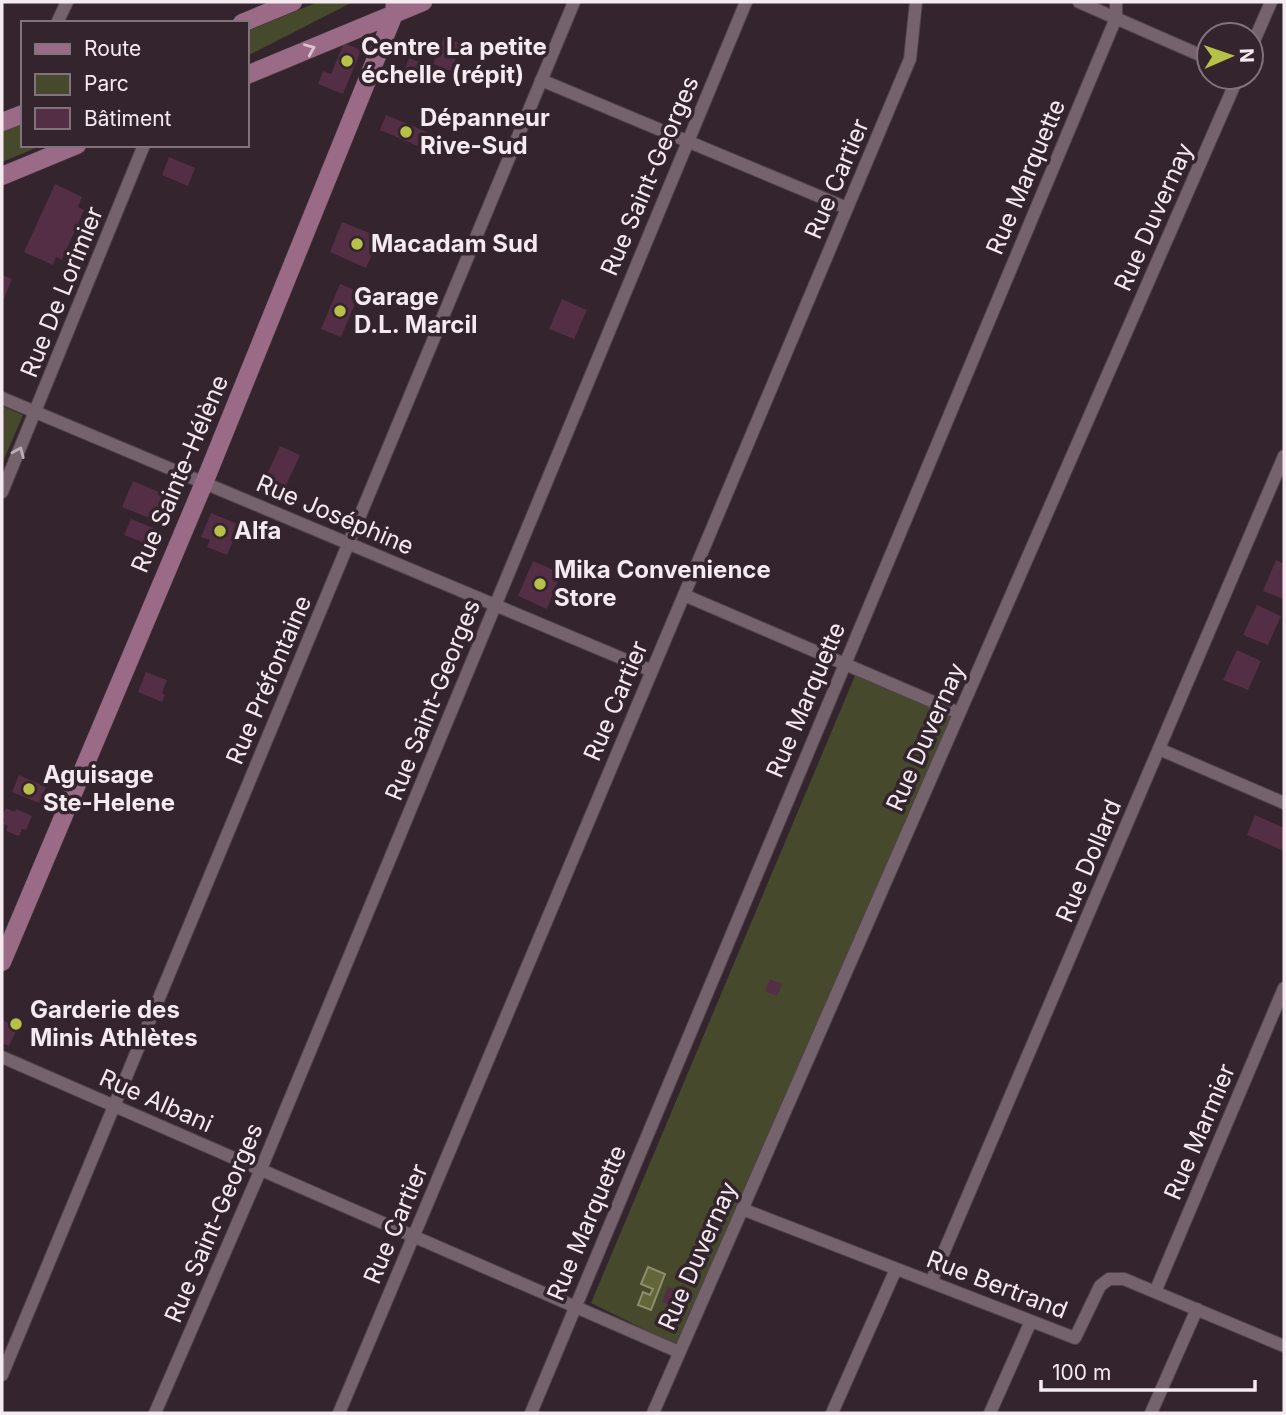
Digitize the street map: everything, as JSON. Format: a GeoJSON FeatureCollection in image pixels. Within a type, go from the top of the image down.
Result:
{"type":"FeatureCollection","features":[{"type":"Feature","properties":{"kind":"street"},"geometry":{"type":"LineString","coordinates":[[58,21],[66,2]]}},
{"type":"Feature","properties":{"kind":"street"},"geometry":{"type":"LineString","coordinates":[[247,21],[293,2]]}},
{"type":"Feature","properties":{"kind":"street"},"geometry":{"type":"LineString","coordinates":[[248,75],[395,8],[423,2]]}},
{"type":"Feature","properties":{"kind":"street","name":"Rue Préfontaine"},"geometry":{"type":"LineString","coordinates":[[2,1375],[574,2]]}},
{"type":"Feature","properties":{"kind":"street","name":"Rue Saint-Georges"},"geometry":{"type":"LineString","coordinates":[[155,1413],[261,1170],[746,2]]}},
{"type":"Feature","properties":{"kind":"street","name":"Rue Cartier"},"geometry":{"type":"LineString","coordinates":[[339,1413],[910,59],[916,2]]}},
{"type":"Feature","properties":{"kind":"street"},"geometry":{"type":"LineString","coordinates":[[1079,2],[1195,53]]}},
{"type":"Feature","properties":{"kind":"street","name":"Rue Marquette"},"geometry":{"type":"LineString","coordinates":[[531,1413],[1116,18],[1116,2]]}},
{"type":"Feature","properties":{"kind":"street"},"geometry":{"type":"LineString","coordinates":[[1263,21],[1271,2]]}},
{"type":"Feature","properties":{"kind":"street","name":"Rue Sainte-Hélène"},"geometry":{"type":"LineString","coordinates":[[2,962],[204,483],[395,8]]}},
{"type":"Feature","properties":{"kind":"street"},"geometry":{"type":"LineString","coordinates":[[541,80],[847,208]]}},
{"type":"Feature","properties":{"kind":"street","name":"Rue Duvernay"},"geometry":{"type":"LineString","coordinates":[[653,1413],[1232,91]]}},
{"type":"Feature","properties":{"kind":"street"},"geometry":{"type":"LineString","coordinates":[[2,176],[72,147]]}},
{"type":"Feature","properties":{"kind":"street","name":"Rue De Lorimier"},"geometry":{"type":"LineString","coordinates":[[2,492],[143,147]]}},
{"type":"Feature","properties":{"kind":"street","name":"Rue Joséphine"},"geometry":{"type":"LineString","coordinates":[[2,398],[652,671]]}},
{"type":"Feature","properties":{"kind":"street","name":"Rue Dollard"},"geometry":{"type":"LineString","coordinates":[[931,1282],[1284,456]]}},
{"type":"Feature","properties":{"kind":"street"},"geometry":{"type":"LineString","coordinates":[[684,595],[959,713]]}},
{"type":"Feature","properties":{"kind":"street"},"geometry":{"type":"LineString","coordinates":[[1159,749],[1284,803]]}},
{"type":"Feature","properties":{"kind":"street","name":"Rue Marmier"},"geometry":{"type":"LineString","coordinates":[[1155,1292],[1284,988]]}},
{"type":"Feature","properties":{"kind":"street","name":"Rue Albani"},"geometry":{"type":"LineString","coordinates":[[2,1056],[679,1352]]}},
{"type":"Feature","properties":{"kind":"street","name":"Rue Bertrand"},"geometry":{"type":"LineString","coordinates":[[742,1209],[1075,1338],[1100,1286],[1109,1279],[1125,1279],[1284,1346]]}},
{"type":"Feature","properties":{"kind":"street"},"geometry":{"type":"LineString","coordinates":[[832,1413],[896,1269]]}},
{"type":"Feature","properties":{"kind":"street"},"geometry":{"type":"LineString","coordinates":[[1151,1413],[1197,1309]]}},
{"type":"Feature","properties":{"kind":"street"},"geometry":{"type":"LineString","coordinates":[[990,1413],[1031,1321]]}},
{"type":"Feature","properties":{"kind":"green space"},"geometry":{"type":"Polygon","coordinates":[[[318,2],[353,2],[248,55],[248,31],[318,2]]]}},
{"type":"Feature","properties":{"kind":"green space"},"geometry":{"type":"Polygon","coordinates":[[[21,123],[21,147],[38,147],[2,162],[2,131],[21,123]]]}},
{"type":"Feature","properties":{"kind":"green space"},"geometry":{"type":"Polygon","coordinates":[[[2,406],[23,415],[2,464],[2,406]]]}},
{"type":"Feature","properties":{"kind":"green space"},"geometry":{"type":"Polygon","coordinates":[[[857,671],[953,716],[676,1345],[591,1303],[857,671]]]}},
{"type":"Feature","properties":{"kind":"shaded area"},"geometry":{"type":"Polygon","coordinates":[[[648,1267],[665,1274],[651,1310],[638,1305],[643,1292],[650,1295],[653,1289],[641,1284],[648,1267]]]}},
{"type":"Feature","properties":{"kind":"building"},"geometry":{"type":"Polygon","coordinates":[[[444,37],[462,44],[451,71],[433,64],[444,37]]]}},
{"type":"Feature","properties":{"kind":"building","name":"Centre La petite échelle (répit)"},"geometry":{"type":"Polygon","coordinates":[[[344,43],[361,50],[343,94],[318,84],[323,71],[331,74],[344,43]]]}},
{"type":"Feature","properties":{"kind":"building"},"geometry":{"type":"Polygon","coordinates":[[[409,58],[447,73],[443,84],[435,81],[432,86],[403,74],[409,58]]]}},
{"type":"Feature","properties":{"kind":"building","name":"Dépanneur Rive-Sud"},"geometry":{"type":"Polygon","coordinates":[[[386,115],[432,134],[425,149],[380,130],[386,115]]]}},
{"type":"Feature","properties":{"kind":"building"},"geometry":{"type":"Polygon","coordinates":[[[169,157],[195,168],[188,186],[162,175],[169,157]]]}},
{"type":"Feature","properties":{"kind":"building"},"geometry":{"type":"Polygon","coordinates":[[[55,184],[82,197],[78,207],[84,210],[62,260],[56,257],[53,265],[24,252],[55,184]]]}},
{"type":"Feature","properties":{"kind":"building","name":"Macadam Sud"},"geometry":{"type":"Polygon","coordinates":[[[342,222],[382,238],[366,268],[330,252],[342,222]]]}},
{"type":"Feature","properties":{"kind":"building"},"geometry":{"type":"Polygon","coordinates":[[[2,275],[12,279],[2,304],[2,275]]]}},
{"type":"Feature","properties":{"kind":"building","name":"Garage D.L. Marcil"},"geometry":{"type":"Polygon","coordinates":[[[340,284],[360,292],[341,337],[321,329],[340,284]]]}},
{"type":"Feature","properties":{"kind":"building"},"geometry":{"type":"Polygon","coordinates":[[[562,299],[587,310],[574,339],[549,329],[562,299]]]}},
{"type":"Feature","properties":{"kind":"building"},"geometry":{"type":"Polygon","coordinates":[[[280,446],[300,455],[282,494],[262,485],[280,446]]]}},
{"type":"Feature","properties":{"kind":"building"},"geometry":{"type":"Polygon","coordinates":[[[133,481],[169,496],[159,522],[122,507],[133,481]]]}},
{"type":"Feature","properties":{"kind":"building","name":"Alfa"},"geometry":{"type":"Polygon","coordinates":[[[211,513],[240,525],[227,555],[207,547],[210,540],[201,537],[211,513]]]}},
{"type":"Feature","properties":{"kind":"building"},"geometry":{"type":"Polygon","coordinates":[[[131,519],[156,529],[150,545],[124,535],[131,519]]]}},
{"type":"Feature","properties":{"kind":"building"},"geometry":{"type":"Polygon","coordinates":[[[1276,560],[1284,564],[1284,599],[1263,591],[1276,560]]]}},
{"type":"Feature","properties":{"kind":"building","name":"Mika Convenience Store"},"geometry":{"type":"Polygon","coordinates":[[[533,561],[561,573],[547,609],[518,596],[533,561]]]}},
{"type":"Feature","properties":{"kind":"building"},"geometry":{"type":"Polygon","coordinates":[[[1257,605],[1281,616],[1268,645],[1243,635],[1257,605]]]}},
{"type":"Feature","properties":{"kind":"building"},"geometry":{"type":"Polygon","coordinates":[[[1237,650],[1261,661],[1248,690],[1223,680],[1237,650]]]}},
{"type":"Feature","properties":{"kind":"building"},"geometry":{"type":"Polygon","coordinates":[[[146,672],[167,680],[162,702],[138,692],[146,672]]]}},
{"type":"Feature","properties":{"kind":"building","name":"Aguisage Ste-Helene"},"geometry":{"type":"Polygon","coordinates":[[[19,775],[46,787],[39,803],[12,792],[19,775]]]}},
{"type":"Feature","properties":{"kind":"building"},"geometry":{"type":"Polygon","coordinates":[[[6,808],[32,816],[26,830],[22,829],[19,836],[6,831],[8,826],[3,824],[5,819],[2,817],[6,808]]]}},
{"type":"Feature","properties":{"kind":"building"},"geometry":{"type":"Polygon","coordinates":[[[1255,815],[1284,828],[1284,851],[1247,835],[1255,815]]]}},
{"type":"Feature","properties":{"kind":"building"},"geometry":{"type":"Polygon","coordinates":[[[770,979],[782,984],[777,996],[765,991],[770,979]]]}},
{"type":"Feature","properties":{"kind":"building"},"geometry":{"type":"Polygon","coordinates":[[[2,1020],[18,1027],[9,1046],[2,1043],[2,1020]]]}},
{"type":"Feature","properties":{"kind":"building"},"geometry":{"type":"Polygon","coordinates":[[[668,1287],[676,1290],[669,1305],[662,1302],[668,1287]]]}},
{"type":"Feature","properties":{"kind":"place","name":"Centre La petite échelle (répit)"},"geometry":{"type":"Point","coordinates":[347,61]}},
{"type":"Feature","properties":{"kind":"place","name":"Dépanneur Rive-Sud"},"geometry":{"type":"Point","coordinates":[406,132]}},
{"type":"Feature","properties":{"kind":"place","name":"Macadam Sud"},"geometry":{"type":"Point","coordinates":[357,244]}},
{"type":"Feature","properties":{"kind":"place","name":"Garage D.L. Marcil"},"geometry":{"type":"Point","coordinates":[340,311]}},
{"type":"Feature","properties":{"kind":"place","name":"Alfa"},"geometry":{"type":"Point","coordinates":[220,531]}},
{"type":"Feature","properties":{"kind":"place","name":"Mika Convenience Store"},"geometry":{"type":"Point","coordinates":[540,584]}},
{"type":"Feature","properties":{"kind":"place","name":"Aguisage Ste-Helene"},"geometry":{"type":"Point","coordinates":[29,789]}},
{"type":"Feature","properties":{"kind":"place","name":"Garderie des Minis Athlètes"},"geometry":{"type":"Point","coordinates":[16,1024]}}]}
